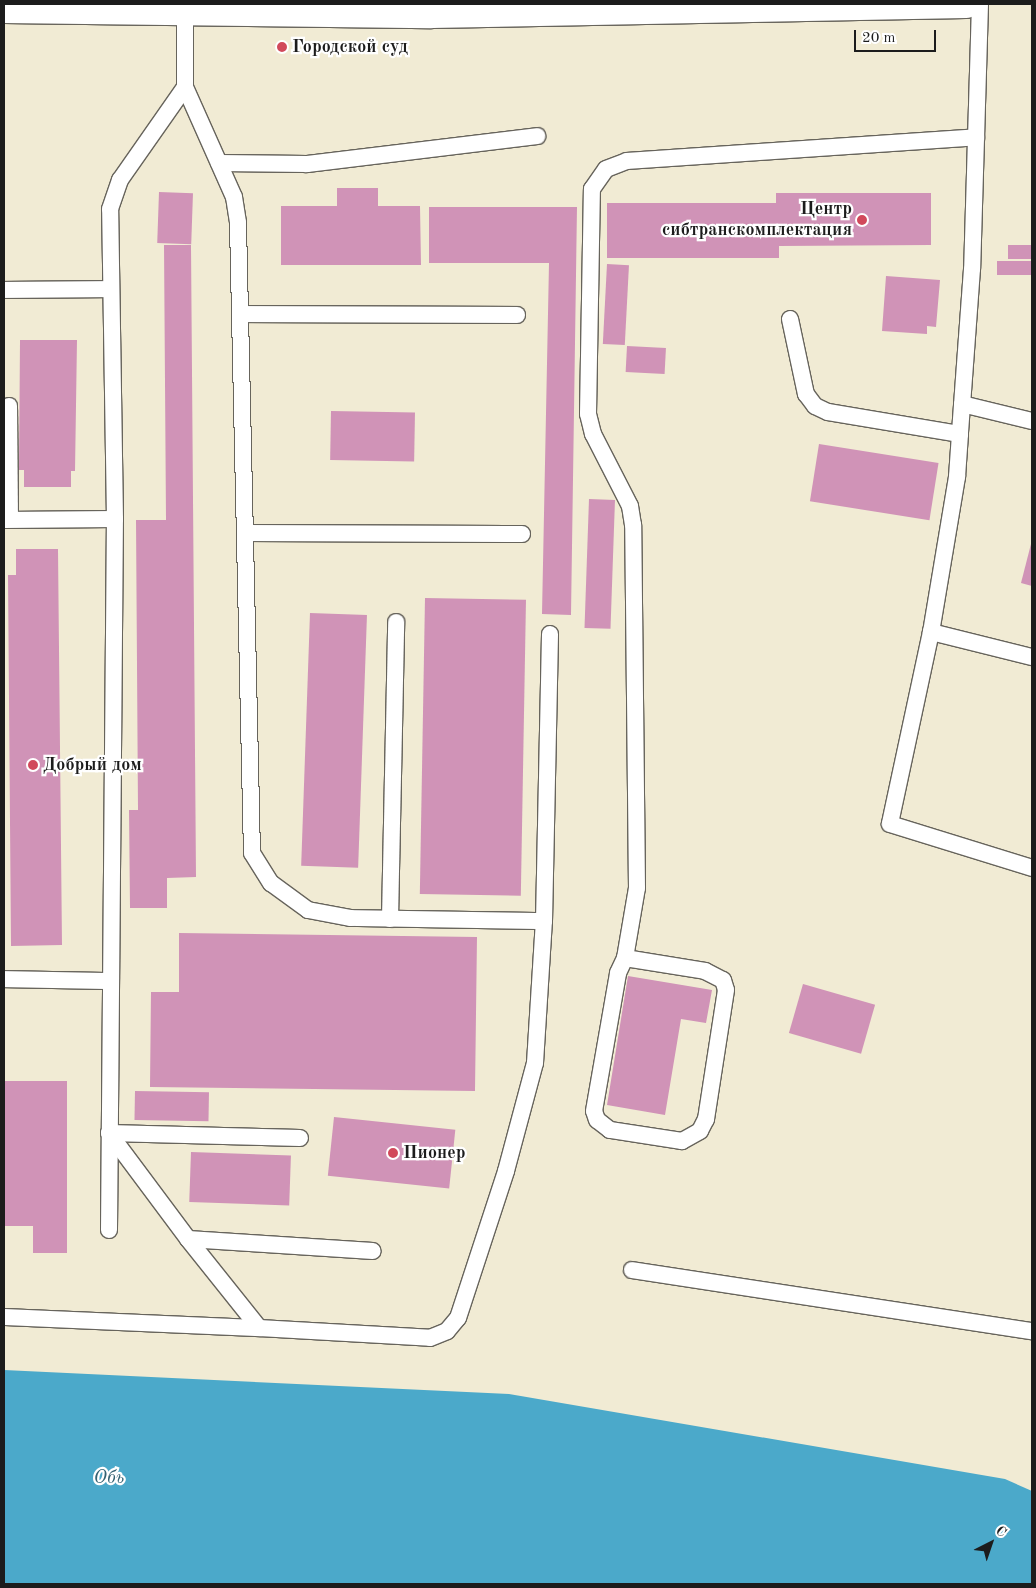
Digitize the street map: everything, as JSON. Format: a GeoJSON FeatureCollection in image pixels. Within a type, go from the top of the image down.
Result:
{"type":"FeatureCollection","features":[{"type":"Feature","properties":{"kind":"main road"},"geometry":{"type":"LineString","coordinates":[[431,14],[464,4]]}},
{"type":"Feature","properties":{"kind":"main road"},"geometry":{"type":"LineString","coordinates":[[4,9],[184,7],[431,14],[655,7],[966,4]]}},
{"type":"Feature","properties":{"kind":"lane"},"geometry":{"type":"LineString","coordinates":[[980,4],[976,137],[957,477],[931,632],[890,824],[1032,868]]}},
{"type":"Feature","properties":{"kind":"lane"},"geometry":{"type":"LineString","coordinates":[[184,7],[185,87],[234,197],[238,223],[252,853],[271,883],[308,910],[351,918],[544,921]]}},
{"type":"Feature","properties":{"kind":"lane"},"geometry":{"type":"LineString","coordinates":[[109,1230],[115,519],[110,209],[120,180],[185,87]]}},
{"type":"Feature","properties":{"kind":"lane"},"geometry":{"type":"LineString","coordinates":[[219,163],[307,164],[537,136]]}},
{"type":"Feature","properties":{"kind":"lane"},"geometry":{"type":"LineString","coordinates":[[625,958],[705,971],[723,980],[726,990],[706,1119],[700,1131],[682,1141],[610,1130],[597,1120],[594,1111],[618,973],[625,958],[637,888],[633,525],[630,506],[593,434],[588,414],[592,189],[606,169],[627,161],[976,137]]}},
{"type":"Feature","properties":{"kind":"lane"},"geometry":{"type":"LineString","coordinates":[[4,290],[112,289]]}},
{"type":"Feature","properties":{"kind":"lane"},"geometry":{"type":"LineString","coordinates":[[240,314],[517,315]]}},
{"type":"Feature","properties":{"kind":"lane"},"geometry":{"type":"LineString","coordinates":[[790,319],[806,394],[815,406],[828,412],[960,434]]}},
{"type":"Feature","properties":{"kind":"lane"},"geometry":{"type":"LineString","coordinates":[[962,404],[1032,421]]}},
{"type":"Feature","properties":{"kind":"lane"},"geometry":{"type":"LineString","coordinates":[[9,406],[7,520],[115,519]]}},
{"type":"Feature","properties":{"kind":"lane"},"geometry":{"type":"LineString","coordinates":[[245,533],[522,534]]}},
{"type":"Feature","properties":{"kind":"lane"},"geometry":{"type":"LineString","coordinates":[[390,919],[396,622]]}},
{"type":"Feature","properties":{"kind":"lane"},"geometry":{"type":"LineString","coordinates":[[931,632],[1032,657]]}},
{"type":"Feature","properties":{"kind":"lane"},"geometry":{"type":"LineString","coordinates":[[4,1318],[259,1328],[430,1338],[448,1331],[458,1318],[506,1171],[534,1063],[544,921],[550,634]]}},
{"type":"Feature","properties":{"kind":"lane"},"geometry":{"type":"LineString","coordinates":[[4,979],[111,981]]}},
{"type":"Feature","properties":{"kind":"lane"},"geometry":{"type":"LineString","coordinates":[[109,1133],[300,1138]]}},
{"type":"Feature","properties":{"kind":"lane"},"geometry":{"type":"LineString","coordinates":[[109,1133],[188,1239],[259,1328]]}},
{"type":"Feature","properties":{"kind":"lane"},"geometry":{"type":"LineString","coordinates":[[188,1239],[373,1251]]}},
{"type":"Feature","properties":{"kind":"lane"},"geometry":{"type":"LineString","coordinates":[[632,1270],[1032,1330]]}},
{"type":"Feature","properties":{"kind":"water","name":"Обь"},"geometry":{"type":"Polygon","coordinates":[[[4,1370],[509,1394],[1005,1479],[1032,1491],[1032,1584],[4,1584],[4,1370]]]}},
{"type":"Feature","properties":{"kind":"building"},"geometry":{"type":"Polygon","coordinates":[[[337,188],[378,188],[378,206],[420,206],[421,265],[281,265],[281,206],[337,206],[337,188]]]}},
{"type":"Feature","properties":{"kind":"building"},"geometry":{"type":"Polygon","coordinates":[[[159,192],[193,193],[191,244],[157,243],[159,192]]]}},
{"type":"Feature","properties":{"kind":"building"},"geometry":{"type":"Polygon","coordinates":[[[776,193],[931,193],[931,245],[779,246],[779,258],[607,258],[607,203],[776,203],[776,193]]]}},
{"type":"Feature","properties":{"kind":"building"},"geometry":{"type":"Polygon","coordinates":[[[429,207],[577,207],[571,615],[542,614],[549,263],[429,263],[429,207]]]}},
{"type":"Feature","properties":{"kind":"building"},"geometry":{"type":"Polygon","coordinates":[[[164,245],[191,245],[196,877],[167,878],[167,908],[130,908],[129,810],[138,810],[136,520],[166,520],[164,245]]]}},
{"type":"Feature","properties":{"kind":"building"},"geometry":{"type":"Polygon","coordinates":[[[1008,245],[1032,245],[1032,259],[1008,259],[1008,245]]]}},
{"type":"Feature","properties":{"kind":"building"},"geometry":{"type":"Polygon","coordinates":[[[997,261],[1032,261],[1032,275],[997,275],[997,261]]]}},
{"type":"Feature","properties":{"kind":"building"},"geometry":{"type":"Polygon","coordinates":[[[607,264],[629,265],[625,345],[603,344],[607,264]]]}},
{"type":"Feature","properties":{"kind":"building"},"geometry":{"type":"Polygon","coordinates":[[[886,276],[940,280],[936,327],[927,326],[927,334],[882,331],[886,276]]]}},
{"type":"Feature","properties":{"kind":"building"},"geometry":{"type":"Polygon","coordinates":[[[20,340],[77,340],[75,471],[71,471],[71,487],[24,487],[24,470],[19,470],[20,340]]]}},
{"type":"Feature","properties":{"kind":"building"},"geometry":{"type":"Polygon","coordinates":[[[627,346],[666,348],[665,374],[626,372],[627,346]]]}},
{"type":"Feature","properties":{"kind":"building"},"geometry":{"type":"Polygon","coordinates":[[[331,411],[415,412],[414,461],[330,460],[331,411]]]}},
{"type":"Feature","properties":{"kind":"building"},"geometry":{"type":"Polygon","coordinates":[[[819,444],[939,463],[929,520],[810,501],[819,444]]]}},
{"type":"Feature","properties":{"kind":"building"},"geometry":{"type":"Polygon","coordinates":[[[589,499],[615,500],[610,629],[584,628],[589,499]]]}},
{"type":"Feature","properties":{"kind":"building"},"geometry":{"type":"Polygon","coordinates":[[[1032,540],[1032,586],[1021,583],[1032,540]]]}},
{"type":"Feature","properties":{"kind":"building"},"geometry":{"type":"Polygon","coordinates":[[[16,549],[58,549],[62,945],[11,946],[8,575],[16,575],[16,549]]]}},
{"type":"Feature","properties":{"kind":"building"},"geometry":{"type":"Polygon","coordinates":[[[425,598],[526,600],[521,896],[420,894],[425,598]]]}},
{"type":"Feature","properties":{"kind":"building"},"geometry":{"type":"Polygon","coordinates":[[[310,613],[367,615],[358,868],[301,866],[310,613]]]}},
{"type":"Feature","properties":{"kind":"building"},"geometry":{"type":"Polygon","coordinates":[[[179,933],[477,937],[475,1091],[150,1087],[151,992],[179,992],[179,933]]]}},
{"type":"Feature","properties":{"kind":"building"},"geometry":{"type":"Polygon","coordinates":[[[628,976],[712,990],[706,1023],[681,1019],[665,1115],[607,1105],[628,976]]]}},
{"type":"Feature","properties":{"kind":"building"},"geometry":{"type":"Polygon","coordinates":[[[803,984],[875,1005],[861,1054],[789,1033],[803,984]]]}},
{"type":"Feature","properties":{"kind":"building"},"geometry":{"type":"Polygon","coordinates":[[[4,1081],[67,1081],[67,1253],[33,1253],[33,1226],[4,1226],[4,1081]]]}},
{"type":"Feature","properties":{"kind":"building"},"geometry":{"type":"Polygon","coordinates":[[[135,1091],[209,1092],[208,1121],[134,1120],[135,1091]]]}},
{"type":"Feature","properties":{"kind":"building"},"geometry":{"type":"Polygon","coordinates":[[[334,1117],[455,1130],[449,1188],[328,1176],[334,1117]]]}},
{"type":"Feature","properties":{"kind":"building"},"geometry":{"type":"Polygon","coordinates":[[[191,1152],[291,1155],[289,1205],[189,1202],[191,1152]]]}},
{"type":"Feature","properties":{"kind":"place","name":"Городской суд"},"geometry":{"type":"Point","coordinates":[282,47]}},
{"type":"Feature","properties":{"kind":"place","name":"Центр сибтранскомплектация"},"geometry":{"type":"Point","coordinates":[862,220]}},
{"type":"Feature","properties":{"kind":"place","name":"Добрый дом"},"geometry":{"type":"Point","coordinates":[33,765]}},
{"type":"Feature","properties":{"kind":"place","name":"Пионер"},"geometry":{"type":"Point","coordinates":[393,1153]}}]}
